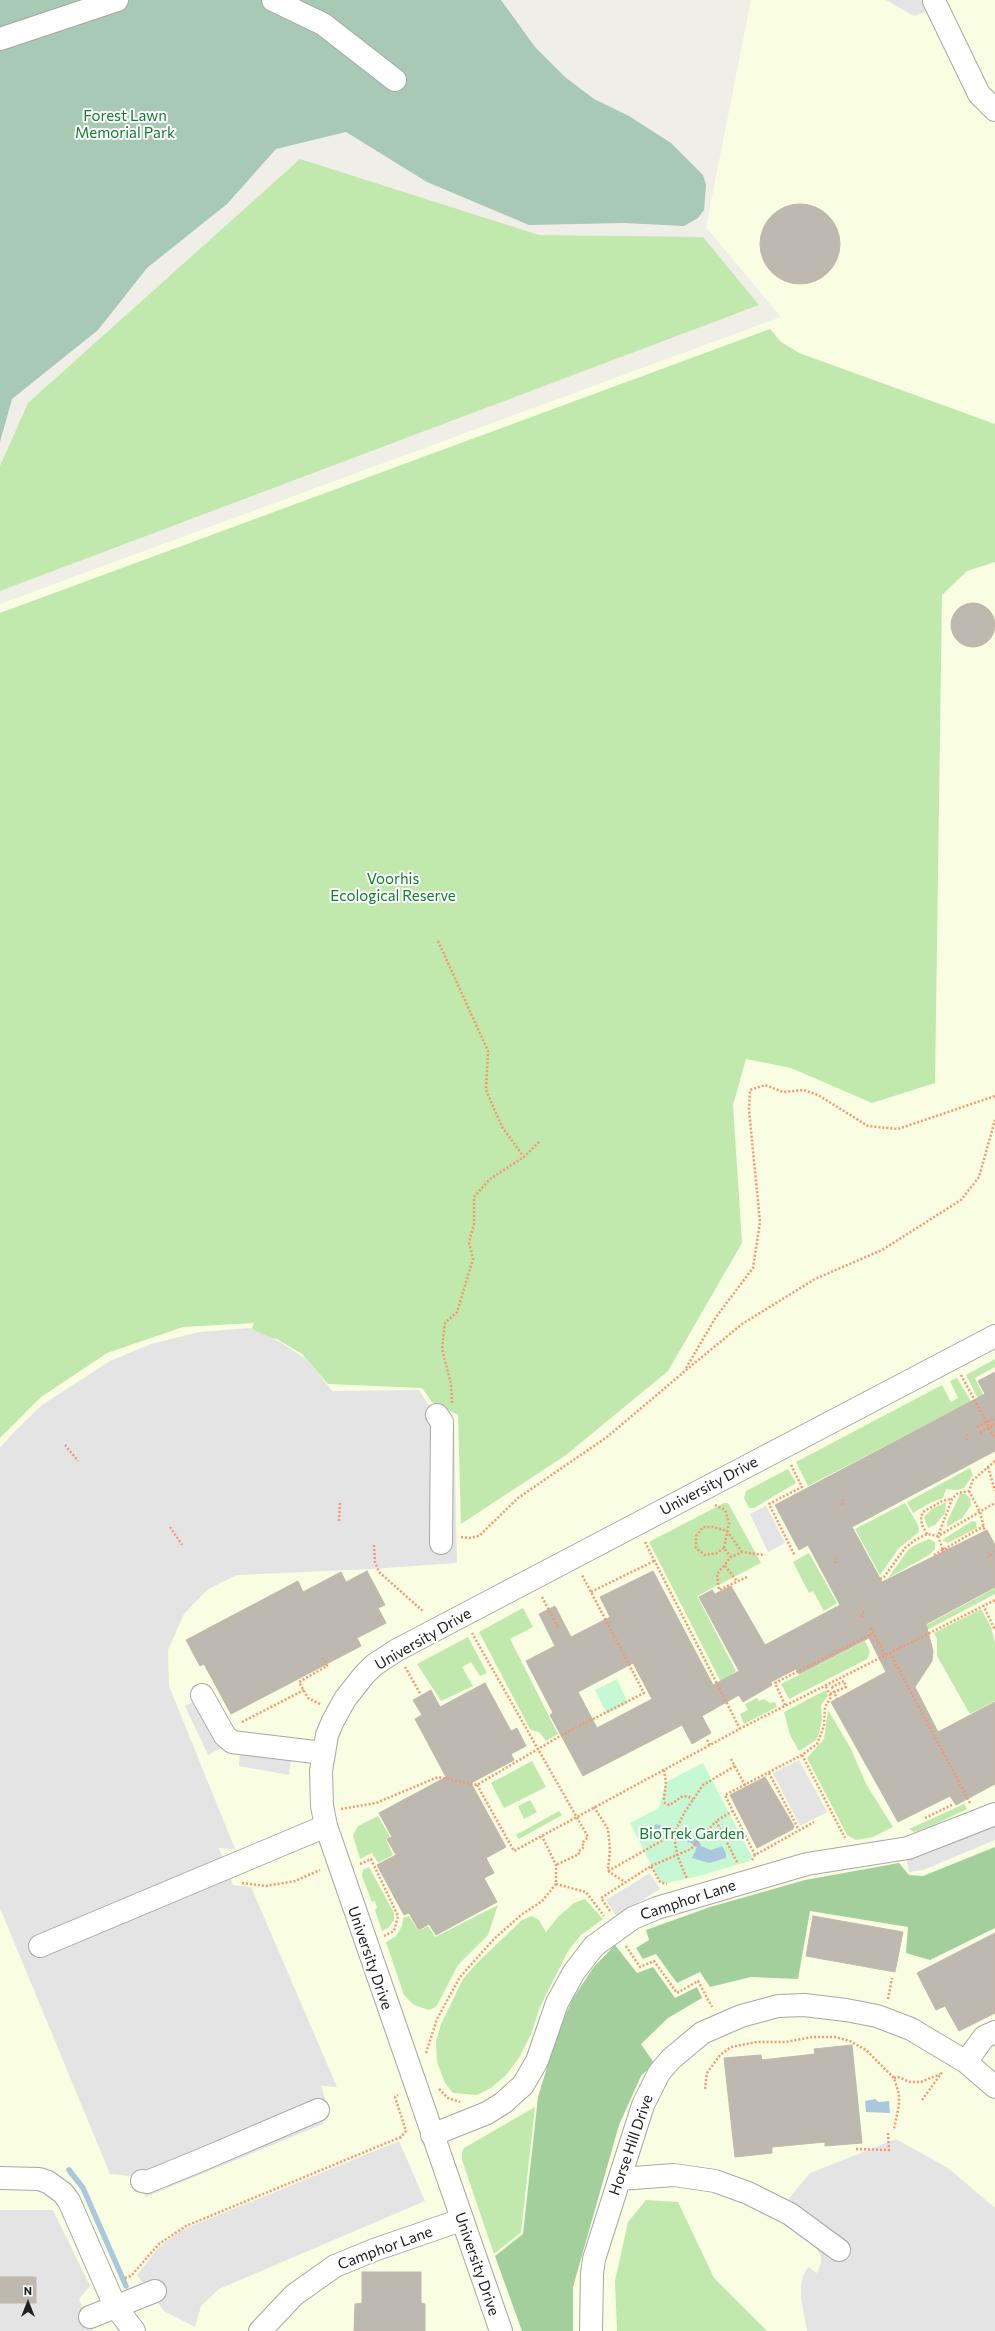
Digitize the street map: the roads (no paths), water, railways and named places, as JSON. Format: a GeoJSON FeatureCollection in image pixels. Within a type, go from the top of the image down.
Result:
{"type":"FeatureCollection","features":[{"type":"Feature","properties":{"kind":"street"},"geometry":{"type":"LineString","coordinates":[[0,39],[117,0]]}},
{"type":"Feature","properties":{"kind":"street"},"geometry":{"type":"LineString","coordinates":[[273,0],[323,24],[396,80]]}},
{"type":"Feature","properties":{"kind":"street"},"geometry":{"type":"LineString","coordinates":[[934,1],[979,94],[995,110]]}},
{"type":"Feature","properties":{"kind":"street","name":"University Drive"},"geometry":{"type":"LineString","coordinates":[[501,2331],[461,2220],[326,1826],[320,1789],[323,1753],[327,1735],[345,1699],[364,1675],[384,1658],[995,1336]]}},
{"type":"Feature","properties":{"kind":"street"},"geometry":{"type":"LineString","coordinates":[[439,1418],[442,1538]]}},
{"type":"Feature","properties":{"kind":"street"},"geometry":{"type":"LineString","coordinates":[[202,1695],[225,1736],[232,1742],[323,1753]]}},
{"type":"Feature","properties":{"kind":"street","name":"Camphor Lane"},"geometry":{"type":"LineString","coordinates":[[432,2135],[487,2113],[503,2103],[523,2085],[537,2061],[554,2010],[574,1972],[594,1946],[633,1918],[657,1908],[807,1864],[908,1848],[995,1814]]}},
{"type":"Feature","properties":{"kind":"street"},"geometry":{"type":"LineString","coordinates":[[40,1946],[326,1826]]}},
{"type":"Feature","properties":{"kind":"street","name":"Horse Hill Drive"},"geometry":{"type":"LineString","coordinates":[[591,2331],[592,2274],[594,2259],[643,2105],[659,2073],[671,2059],[702,2033],[759,2010],[791,2005],[804,2005],[846,2010],[877,2016],[911,2029],[966,2062],[995,2087]]}},
{"type":"Feature","properties":{"kind":"street"},"geometry":{"type":"LineString","coordinates":[[966,2062],[984,2037],[995,2032]]}},
{"type":"Feature","properties":{"kind":"street"},"geometry":{"type":"LineString","coordinates":[[142,2181],[146,2182],[201,2160],[318,2110]]}},
{"type":"Feature","properties":{"kind":"street"},"geometry":{"type":"LineString","coordinates":[[620,2178],[674,2175],[715,2181],[748,2193],[790,2214],[839,2250]]}},
{"type":"Feature","properties":{"kind":"street"},"geometry":{"type":"LineString","coordinates":[[0,2178],[39,2179],[56,2187],[63,2193],[69,2201],[115,2306],[134,2331]]}},
{"type":"Feature","properties":{"kind":"street","name":"Camphor Lane"},"geometry":{"type":"LineString","coordinates":[[260,2331],[294,2295],[335,2266],[374,2250],[461,2220]]}},
{"type":"Feature","properties":{"kind":"street"},"geometry":{"type":"LineString","coordinates":[[90,2317],[155,2291]]}},
{"type":"Feature","properties":{"kind":"water"},"geometry":{"type":"Polygon","coordinates":[[[698,1845],[711,1850],[722,1846],[726,1853],[726,1858],[709,1863],[692,1858],[698,1845]]]}},
{"type":"Feature","properties":{"kind":"water"},"geometry":{"type":"Polygon","coordinates":[[[875,2099],[879,2102],[889,2101],[890,2113],[866,2112],[865,2101],[875,2099]]]}},
{"type":"Feature","properties":{"kind":"waterway"},"geometry":{"type":"LineString","coordinates":[[657,1827],[693,1841],[698,1845]]}},
{"type":"Feature","properties":{"kind":"waterway"},"geometry":{"type":"LineString","coordinates":[[69,2170],[83,2188],[126,2286]]}},
{"type":"Feature","properties":{"kind":"park label","name":"Forest Lawn Memorial Park"},"geometry":{"type":"Point","coordinates":[125,124]}},
{"type":"Feature","properties":{"kind":"park label","name":"Voorhis Ecological Reserve"},"geometry":{"type":"Point","coordinates":[393,888]}},
{"type":"Feature","properties":{"kind":"park label","name":"BioTrek Garden"},"geometry":{"type":"Point","coordinates":[692,1834]}}]}
